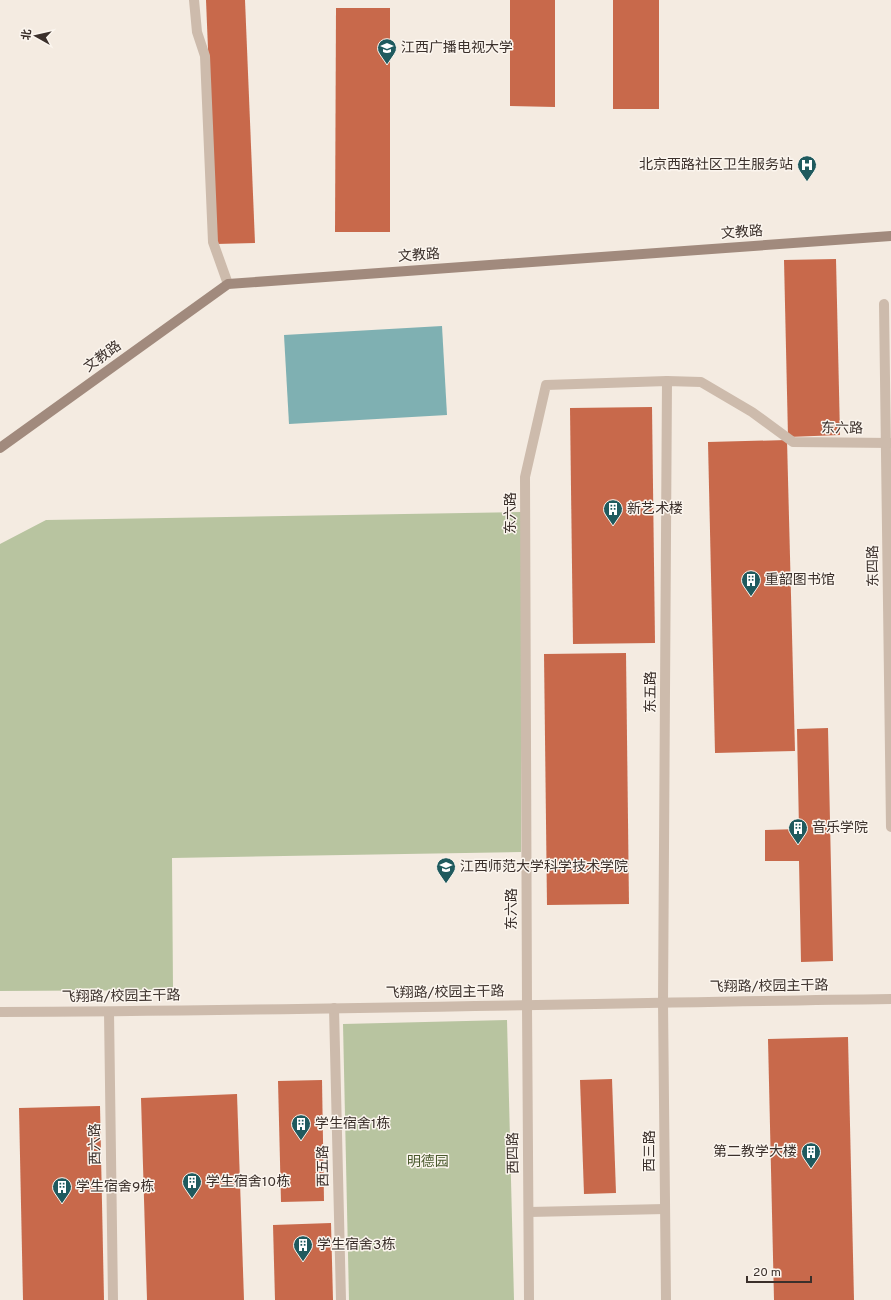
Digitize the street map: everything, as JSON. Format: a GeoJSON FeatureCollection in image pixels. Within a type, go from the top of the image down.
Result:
{"type":"FeatureCollection","features":[{"type":"Feature","properties":{"kind":"street"},"geometry":{"type":"LineString","coordinates":[[194,0],[196,32],[205,56],[213,242],[228,284]]}},
{"type":"Feature","properties":{"kind":"street","name":"文教路"},"geometry":{"type":"LineString","coordinates":[[0,448],[228,284],[891,236]]}},
{"type":"Feature","properties":{"kind":"street","name":"东四路"},"geometry":{"type":"LineString","coordinates":[[884,304],[888,443],[891,827]]}},
{"type":"Feature","properties":{"kind":"street","name":"东六路"},"geometry":{"type":"LineString","coordinates":[[527,1006],[525,478],[546,385],[667,381],[701,382],[752,412],[793,442],[888,443]]}},
{"type":"Feature","properties":{"kind":"street","name":"东五路"},"geometry":{"type":"LineString","coordinates":[[663,1002],[667,381]]}},
{"type":"Feature","properties":{"kind":"street","name":"飞翔路/校园主干路"},"geometry":{"type":"LineString","coordinates":[[0,1012],[108,1012],[527,1006],[663,1002],[891,999]]}},
{"type":"Feature","properties":{"kind":"street","name":"西三路"},"geometry":{"type":"LineString","coordinates":[[663,1002],[666,1300]]}},
{"type":"Feature","properties":{"kind":"street","name":"西四路"},"geometry":{"type":"LineString","coordinates":[[527,1006],[529,1300]]}},
{"type":"Feature","properties":{"kind":"street","name":"西五路"},"geometry":{"type":"LineString","coordinates":[[334,1008],[341,1300]]}},
{"type":"Feature","properties":{"kind":"street","name":"西六路"},"geometry":{"type":"LineString","coordinates":[[108,1012],[113,1300]]}},
{"type":"Feature","properties":{"kind":"street"},"geometry":{"type":"LineString","coordinates":[[529,1212],[665,1209]]}},
{"type":"Feature","properties":{"kind":"green space"},"geometry":{"type":"Polygon","coordinates":[[[521,512],[521,852],[172,858],[173,990],[0,991],[0,544],[46,520],[521,512]]]}},
{"type":"Feature","properties":{"kind":"green space","name":"明德园"},"geometry":{"type":"Polygon","coordinates":[[[507,1020],[514,1300],[349,1300],[343,1024],[507,1020]]]}},
{"type":"Feature","properties":{"kind":"water"},"geometry":{"type":"Polygon","coordinates":[[[442,326],[447,415],[289,424],[284,335],[442,326]]]}},
{"type":"Feature","properties":{"kind":"building"},"geometry":{"type":"Polygon","coordinates":[[[206,0],[245,0],[255,243],[216,244],[206,0]]]}},
{"type":"Feature","properties":{"kind":"building"},"geometry":{"type":"Polygon","coordinates":[[[510,0],[555,0],[555,107],[510,106],[510,0]]]}},
{"type":"Feature","properties":{"kind":"building"},"geometry":{"type":"Polygon","coordinates":[[[613,0],[659,0],[659,109],[613,109],[613,0]]]}},
{"type":"Feature","properties":{"kind":"building"},"geometry":{"type":"Polygon","coordinates":[[[336,8],[390,8],[390,232],[335,232],[336,8]]]}},
{"type":"Feature","properties":{"kind":"building"},"geometry":{"type":"Polygon","coordinates":[[[836,259],[840,435],[788,437],[784,260],[836,259]]]}},
{"type":"Feature","properties":{"kind":"building","name":"新艺术楼"},"geometry":{"type":"Polygon","coordinates":[[[652,407],[655,643],[573,644],[570,408],[652,407]]]}},
{"type":"Feature","properties":{"kind":"building","name":"重韶图书馆"},"geometry":{"type":"Polygon","coordinates":[[[787,440],[795,751],[715,753],[708,442],[787,440]]]}},
{"type":"Feature","properties":{"kind":"building"},"geometry":{"type":"Polygon","coordinates":[[[626,653],[629,904],[547,905],[544,654],[626,653]]]}},
{"type":"Feature","properties":{"kind":"building","name":"音乐学院"},"geometry":{"type":"Polygon","coordinates":[[[828,728],[833,961],[801,962],[799,861],[765,861],[765,830],[799,829],[797,729],[828,728]]]}},
{"type":"Feature","properties":{"kind":"building","name":"第二教学大楼"},"geometry":{"type":"Polygon","coordinates":[[[848,1037],[854,1300],[774,1300],[768,1039],[848,1037]]]}},
{"type":"Feature","properties":{"kind":"building"},"geometry":{"type":"Polygon","coordinates":[[[612,1079],[616,1193],[584,1194],[580,1080],[612,1079]]]}},
{"type":"Feature","properties":{"kind":"building","name":"学生宿舍1栋"},"geometry":{"type":"Polygon","coordinates":[[[322,1080],[324,1201],[281,1202],[278,1081],[322,1080]]]}},
{"type":"Feature","properties":{"kind":"building","name":"学生宿舍10栋"},"geometry":{"type":"Polygon","coordinates":[[[237,1094],[244,1300],[147,1300],[141,1098],[237,1094]]]}},
{"type":"Feature","properties":{"kind":"building","name":"学生宿舍9栋"},"geometry":{"type":"Polygon","coordinates":[[[100,1106],[104,1300],[23,1300],[19,1108],[100,1106]]]}},
{"type":"Feature","properties":{"kind":"building","name":"学生宿舍3栋"},"geometry":{"type":"Polygon","coordinates":[[[331,1223],[333,1300],[275,1300],[273,1225],[331,1223]]]}},
{"type":"Feature","properties":{"kind":"place","name":"江西广播电视大学"},"geometry":{"type":"Point","coordinates":[387,65]}},
{"type":"Feature","properties":{"kind":"place","name":"北京西路社区卫生服务站"},"geometry":{"type":"Point","coordinates":[807,182]}},
{"type":"Feature","properties":{"kind":"place","name":"新艺术楼"},"geometry":{"type":"Point","coordinates":[613,526]}},
{"type":"Feature","properties":{"kind":"place","name":"重韶图书馆"},"geometry":{"type":"Point","coordinates":[751,597]}},
{"type":"Feature","properties":{"kind":"place","name":"音乐学院"},"geometry":{"type":"Point","coordinates":[798,845]}},
{"type":"Feature","properties":{"kind":"place","name":"江西师范大学科学技术学院"},"geometry":{"type":"Point","coordinates":[446,884]}},
{"type":"Feature","properties":{"kind":"place","name":"学生宿舍1栋"},"geometry":{"type":"Point","coordinates":[301,1141]}},
{"type":"Feature","properties":{"kind":"place","name":"第二教学大楼"},"geometry":{"type":"Point","coordinates":[811,1169]}},
{"type":"Feature","properties":{"kind":"place","name":"学生宿舍10栋"},"geometry":{"type":"Point","coordinates":[192,1199]}},
{"type":"Feature","properties":{"kind":"place","name":"学生宿舍9栋"},"geometry":{"type":"Point","coordinates":[62,1204]}},
{"type":"Feature","properties":{"kind":"place","name":"学生宿舍3栋"},"geometry":{"type":"Point","coordinates":[303,1262]}}]}
